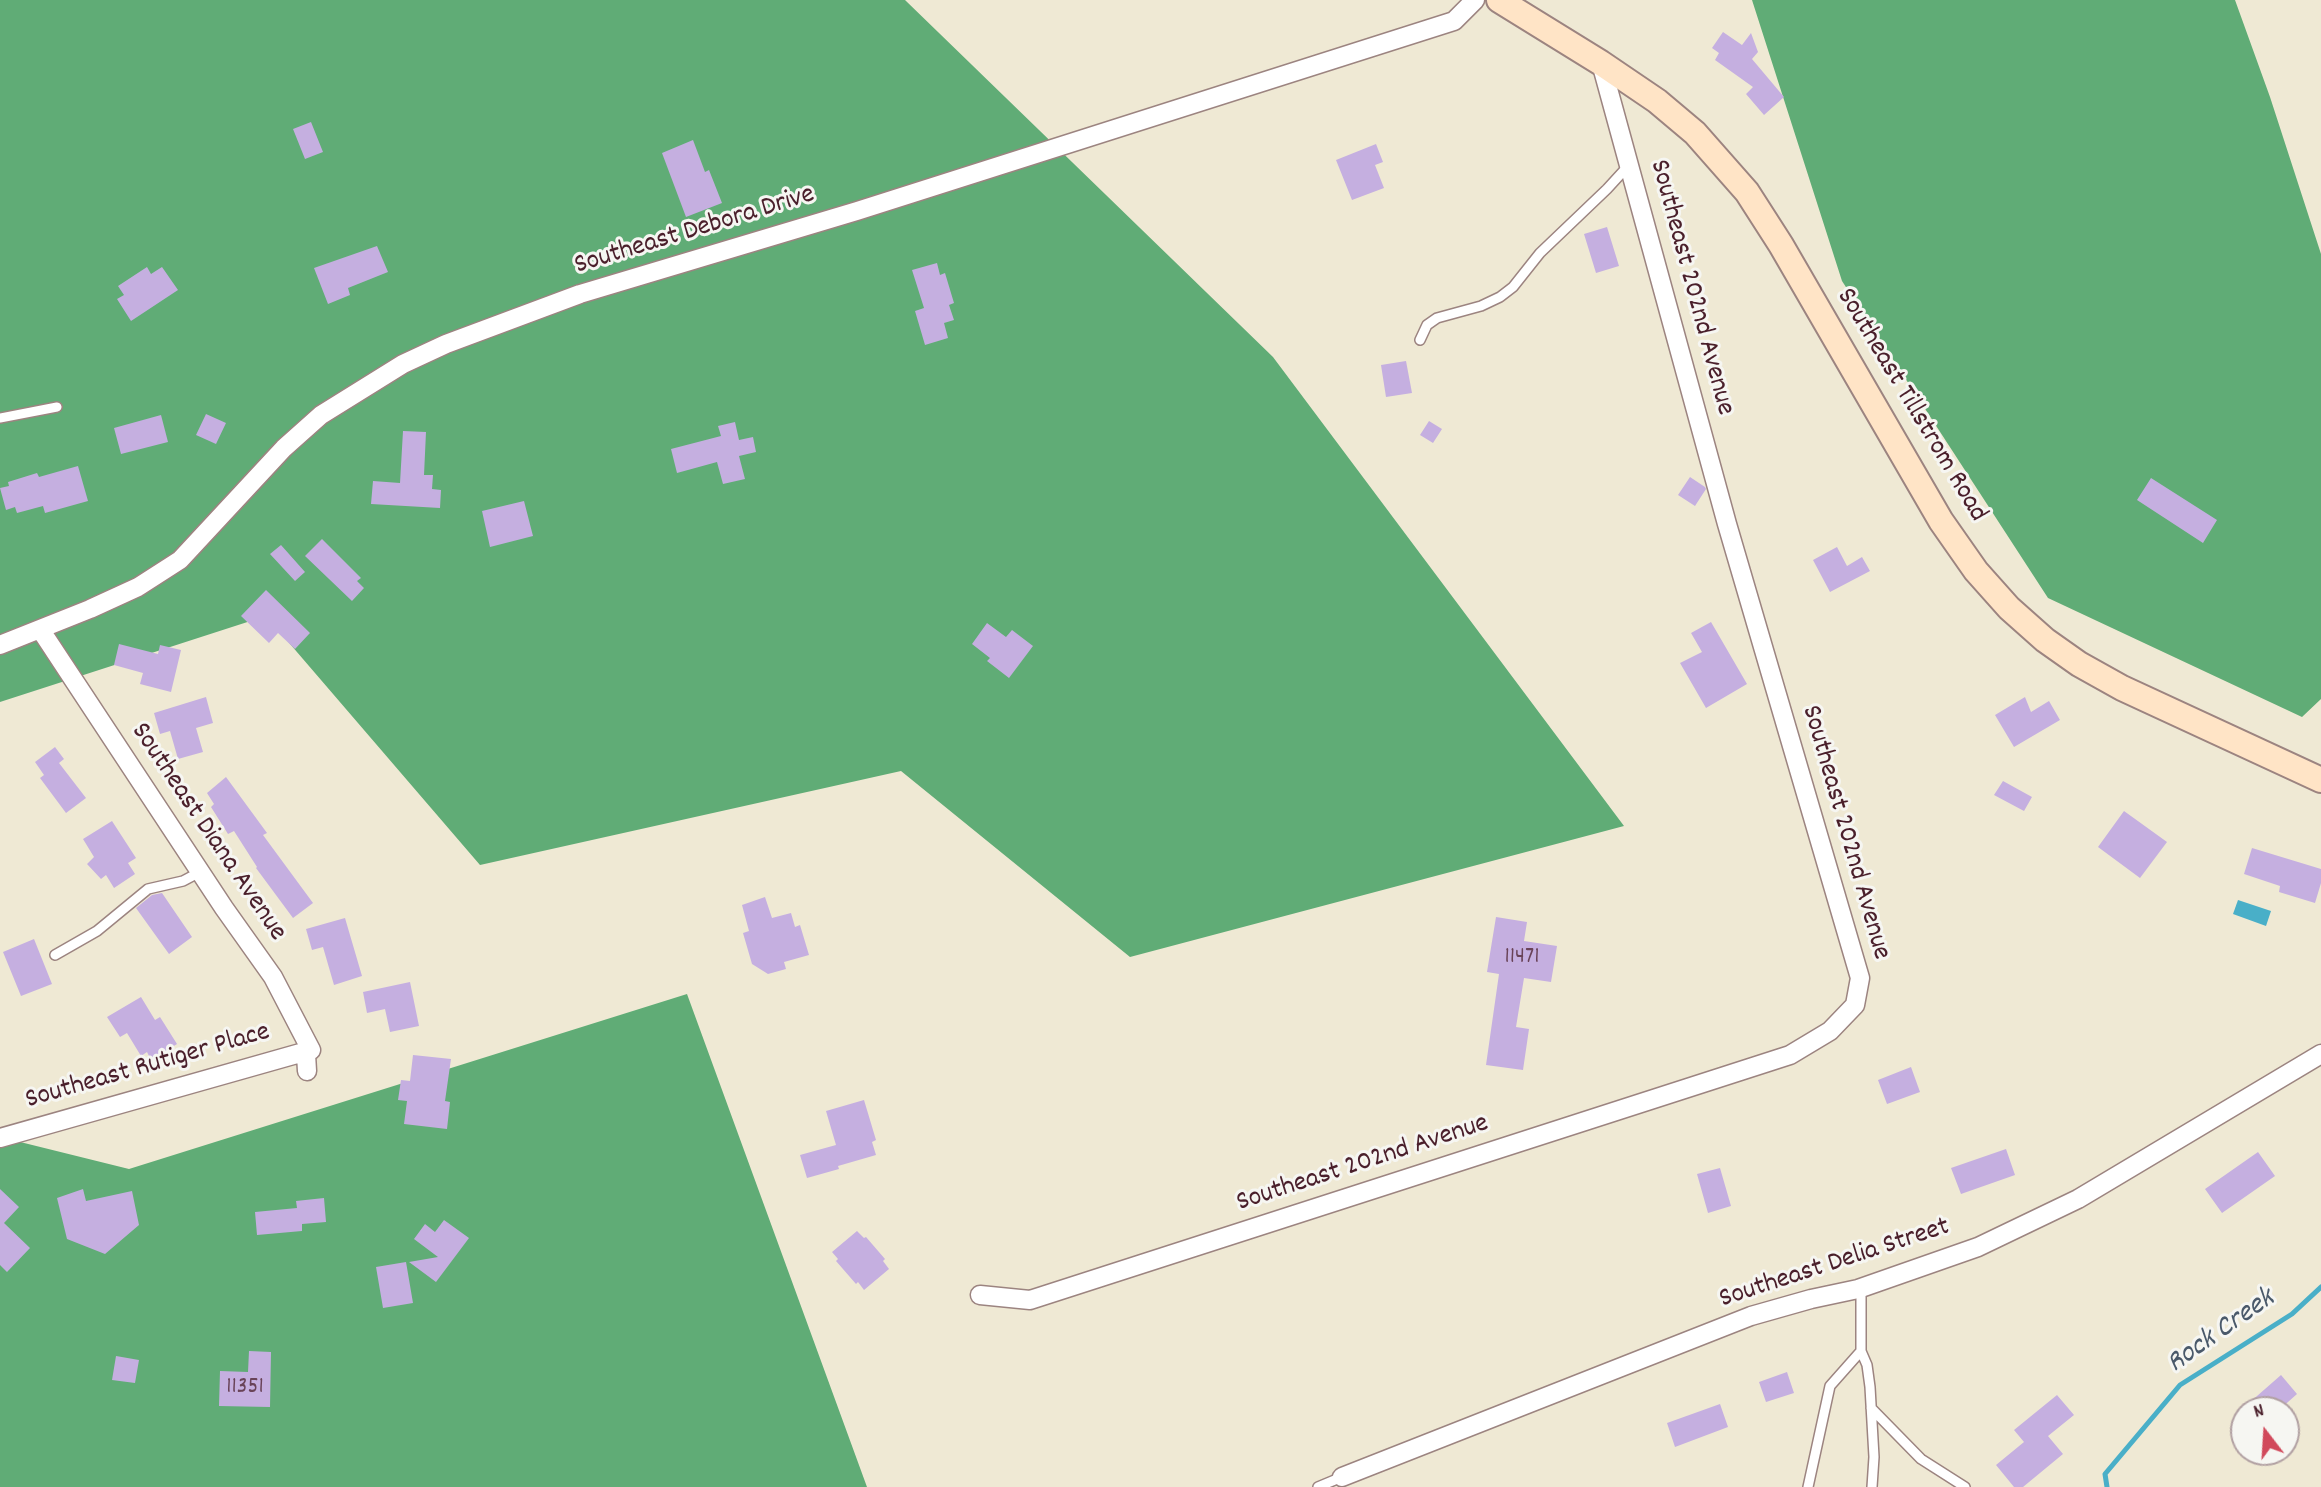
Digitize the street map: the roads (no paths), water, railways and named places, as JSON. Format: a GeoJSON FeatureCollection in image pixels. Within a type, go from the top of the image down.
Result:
{"type":"FeatureCollection","features":[{"type":"Feature","properties":{"kind":"main road","name":"Southeast Tillstrom Road"},"geometry":{"type":"LineString","coordinates":[[1499,0],[1657,101],[1695,133],[1747,192],[1781,245],[1941,520],[1976,571],[2009,608],[2053,646],[2122,688],[2321,780]]}},
{"type":"Feature","properties":{"kind":"street","name":"Southeast Debora Drive"},"geometry":{"type":"LineString","coordinates":[[0,645],[138,587],[180,560],[284,448],[321,415],[402,364],[446,344],[580,294],[857,211],[1454,21],[1475,0]]}},
{"type":"Feature","properties":{"kind":"street","name":"Southeast 202nd Avenue"},"geometry":{"type":"LineString","coordinates":[[980,1295],[1030,1300],[1790,1055],[1830,1031],[1855,1004],[1860,978],[1770,674],[1601,63]]}},
{"type":"Feature","properties":{"kind":"street","name":"Southeast Diana Avenue"},"geometry":{"type":"LineString","coordinates":[[40,629],[273,977],[311,1049]]}},
{"type":"Feature","properties":{"kind":"street"},"geometry":{"type":"LineString","coordinates":[[307,1071],[306,1054],[311,1049]]}},
{"type":"Feature","properties":{"kind":"street","name":"Southeast Rutiger Place"},"geometry":{"type":"LineString","coordinates":[[0,1138],[311,1049]]}},
{"type":"Feature","properties":{"kind":"street","name":"Southeast Delia Street"},"geometry":{"type":"LineString","coordinates":[[1342,1477],[1751,1316],[1861,1288],[1978,1247],[2078,1199],[2321,1054]]}},
{"type":"Feature","properties":{"kind":"lane"},"geometry":{"type":"LineString","coordinates":[[1420,340],[1427,325],[1437,317],[1481,306],[1513,287],[1540,253],[1607,190],[1629,164]]}},
{"type":"Feature","properties":{"kind":"lane"},"geometry":{"type":"LineString","coordinates":[[0,418],[57,407]]}},
{"type":"Feature","properties":{"kind":"lane"},"geometry":{"type":"LineString","coordinates":[[55,955],[97,931],[148,889],[183,881],[201,872]]}},
{"type":"Feature","properties":{"kind":"lane"},"geometry":{"type":"LineString","coordinates":[[1861,1288],[1861,1351],[1867,1365],[1874,1457],[1871,1487]]}},
{"type":"Feature","properties":{"kind":"lane"},"geometry":{"type":"LineString","coordinates":[[1808,1487],[1830,1385],[1861,1351]]}},
{"type":"Feature","properties":{"kind":"lane"},"geometry":{"type":"LineString","coordinates":[[1871,1408],[1921,1459],[1965,1487]]}},
{"type":"Feature","properties":{"kind":"lane"},"geometry":{"type":"LineString","coordinates":[[1318,1487],[1342,1477]]}},
{"type":"Feature","properties":{"kind":"water"},"geometry":{"type":"Polygon","coordinates":[[[2238,900],[2271,911],[2266,926],[2233,914],[2238,900]]]}},
{"type":"Feature","properties":{"kind":"waterway","name":"Rock Creek"},"geometry":{"type":"LineString","coordinates":[[2107,1487],[2105,1474],[2180,1385],[2292,1314],[2321,1287]]}}]}
